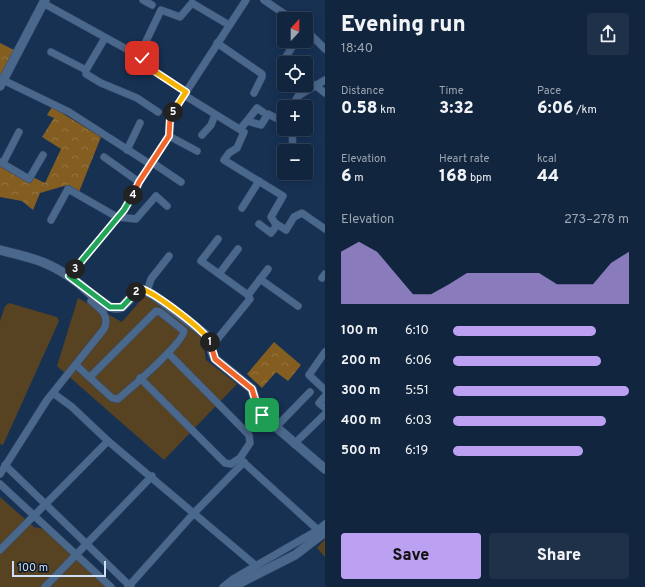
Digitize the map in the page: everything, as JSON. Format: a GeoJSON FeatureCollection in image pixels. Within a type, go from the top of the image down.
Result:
{"type":"FeatureCollection","features":[{"type":"Feature","properties":{"kind":"street"},"geometry":{"type":"LineString","coordinates":[[143,0],[152,5]]}},
{"type":"Feature","properties":{"kind":"street"},"geometry":{"type":"LineString","coordinates":[[69,276],[130,200],[139,182],[169,136],[170,118],[246,0]]}},
{"type":"Feature","properties":{"kind":"street"},"geometry":{"type":"LineString","coordinates":[[264,0],[282,12]]}},
{"type":"Feature","properties":{"kind":"street"},"geometry":{"type":"LineString","coordinates":[[180,182],[127,150],[69,112],[2,83],[44,1],[105,38],[139,56],[151,69],[185,94],[240,129],[244,134],[237,148],[229,153],[224,160],[283,196],[271,217],[277,225],[286,230],[294,217],[302,213],[325,229]]}},
{"type":"Feature","properties":{"kind":"street"},"geometry":{"type":"LineString","coordinates":[[139,56],[161,10],[180,17],[192,3],[229,25]]}},
{"type":"Feature","properties":{"kind":"street"},"geometry":{"type":"LineString","coordinates":[[313,37],[325,49]]}},
{"type":"Feature","properties":{"kind":"street"},"geometry":{"type":"LineString","coordinates":[[105,38],[86,70],[86,74],[92,79],[137,98],[158,112]]}},
{"type":"Feature","properties":{"kind":"street"},"geometry":{"type":"LineString","coordinates":[[218,43],[262,74],[254,93]]}},
{"type":"Feature","properties":{"kind":"street"},"geometry":{"type":"LineString","coordinates":[[50,52],[86,70]]}},
{"type":"Feature","properties":{"kind":"street"},"geometry":{"type":"LineString","coordinates":[[296,100],[298,96],[325,80]]}},
{"type":"Feature","properties":{"kind":"street"},"geometry":{"type":"LineString","coordinates":[[315,85],[325,93]]}},
{"type":"Feature","properties":{"kind":"street"},"geometry":{"type":"LineString","coordinates":[[240,129],[257,108],[263,112]]}},
{"type":"Feature","properties":{"kind":"street"},"geometry":{"type":"LineString","coordinates":[[202,135],[211,125],[216,114]]}},
{"type":"Feature","properties":{"kind":"street"},"geometry":{"type":"LineString","coordinates":[[247,121],[261,125],[268,114],[277,118]]}},
{"type":"Feature","properties":{"kind":"street"},"geometry":{"type":"LineString","coordinates":[[127,150],[140,123]]}},
{"type":"Feature","properties":{"kind":"street"},"geometry":{"type":"LineString","coordinates":[[19,132],[1,162],[29,180],[43,155]]}},
{"type":"Feature","properties":{"kind":"street"},"geometry":{"type":"LineString","coordinates":[[169,136],[197,151]]}},
{"type":"Feature","properties":{"kind":"street"},"geometry":{"type":"LineString","coordinates":[[104,157],[139,182]]}},
{"type":"Feature","properties":{"kind":"street"},"geometry":{"type":"LineString","coordinates":[[242,208],[259,181]]}},
{"type":"Feature","properties":{"kind":"street"},"geometry":{"type":"LineString","coordinates":[[51,220],[68,189],[117,217],[136,219],[156,196],[167,206]]}},
{"type":"Feature","properties":{"kind":"street"},"geometry":{"type":"LineString","coordinates":[[259,224],[271,233],[277,225]]}},
{"type":"Feature","properties":{"kind":"street"},"geometry":{"type":"LineString","coordinates":[[211,347],[250,299],[248,295],[201,260],[218,239]]}},
{"type":"Feature","properties":{"kind":"street"},"geometry":{"type":"LineString","coordinates":[[219,274],[238,249]]}},
{"type":"Feature","properties":{"kind":"street"},"geometry":{"type":"LineString","coordinates":[[0,250],[46,262],[69,276],[110,307],[122,307],[140,289],[147,291],[201,330],[208,338],[215,359],[252,389],[258,409],[262,415],[325,469]]}},
{"type":"Feature","properties":{"kind":"street"},"geometry":{"type":"LineString","coordinates":[[147,291],[151,279],[169,256]]}},
{"type":"Feature","properties":{"kind":"street"},"geometry":{"type":"LineString","coordinates":[[248,295],[268,269]]}},
{"type":"Feature","properties":{"kind":"street"},"geometry":{"type":"LineString","coordinates":[[260,279],[298,306]]}},
{"type":"Feature","properties":{"kind":"street"},"geometry":{"type":"LineString","coordinates":[[0,474],[30,423],[106,326],[106,319],[103,310],[91,301]]}},
{"type":"Feature","properties":{"kind":"street"},"geometry":{"type":"LineString","coordinates":[[76,365],[100,387],[115,399],[118,399],[168,353],[180,339],[184,331],[158,310],[90,377]]}},
{"type":"Feature","properties":{"kind":"street"},"geometry":{"type":"LineString","coordinates":[[325,352],[309,375],[325,390]]}},
{"type":"Feature","properties":{"kind":"street"},"geometry":{"type":"LineString","coordinates":[[6,465],[129,586],[242,460],[250,443],[249,435],[168,353]]}},
{"type":"Feature","properties":{"kind":"street"},"geometry":{"type":"LineString","coordinates":[[140,378],[225,463],[231,464],[242,460]]}},
{"type":"Feature","properties":{"kind":"street"},"geometry":{"type":"LineString","coordinates":[[276,427],[310,392]]}},
{"type":"Feature","properties":{"kind":"street"},"geometry":{"type":"LineString","coordinates":[[53,393],[255,565]]}},
{"type":"Feature","properties":{"kind":"street"},"geometry":{"type":"LineString","coordinates":[[325,396],[319,403],[325,408]]}},
{"type":"Feature","properties":{"kind":"street"},"geometry":{"type":"LineString","coordinates":[[294,444],[325,414]]}},
{"type":"Feature","properties":{"kind":"street"},"geometry":{"type":"LineString","coordinates":[[0,550],[108,441]]}},
{"type":"Feature","properties":{"kind":"street"},"geometry":{"type":"LineString","coordinates":[[242,460],[322,531]]}},
{"type":"Feature","properties":{"kind":"street"},"geometry":{"type":"LineString","coordinates":[[45,587],[152,476]]}},
{"type":"Feature","properties":{"kind":"street"},"geometry":{"type":"LineString","coordinates":[[0,484],[111,587]]}},
{"type":"Feature","properties":{"kind":"street"},"geometry":{"type":"LineString","coordinates":[[232,587],[295,555],[322,531],[325,524]]}},
{"type":"Feature","properties":{"kind":"street"},"geometry":{"type":"LineString","coordinates":[[223,587],[255,565],[322,531]]}},
{"type":"Feature","properties":{"kind":"shaded area"},"geometry":{"type":"Polygon","coordinates":[[[146,294],[202,333],[206,360],[237,384],[164,460],[57,366],[78,298],[122,322],[146,294]]]}},
{"type":"Feature","properties":{"kind":"shaded area"},"geometry":{"type":"Polygon","coordinates":[[[9,303],[57,317],[59,321],[3,445],[0,444],[0,321],[5,306],[9,303]]]}},
{"type":"Feature","properties":{"kind":"shaded area"},"geometry":{"type":"Polygon","coordinates":[[[0,497],[34,527],[44,529],[109,587],[0,587],[0,497]]]}},
{"type":"Feature","properties":{"kind":"shaded area"},"geometry":{"type":"Polygon","coordinates":[[[325,539],[325,557],[317,548],[325,539]]]}},
{"type":"Feature","properties":{"kind":"green space"},"geometry":{"type":"Polygon","coordinates":[[[0,43],[16,51],[0,83],[0,43]]]}},
{"type":"Feature","properties":{"kind":"green space"},"geometry":{"type":"Polygon","coordinates":[[[52,107],[101,137],[79,192],[64,186],[40,193],[33,210],[22,201],[0,197],[0,161],[45,183],[61,149],[42,137],[54,118],[47,115],[52,107]]]}},
{"type":"Feature","properties":{"kind":"green space"},"geometry":{"type":"Polygon","coordinates":[[[274,342],[301,365],[288,381],[276,372],[262,388],[247,374],[274,342]]]}},
{"type":"Feature","properties":{"kind":"route"},"geometry":{"type":"LineString","coordinates":[[142,58],[151,69],[186,92],[171,115],[169,136],[153,163],[150,164],[139,182],[124,210],[69,276],[110,307],[119,309],[140,289],[152,294],[205,334],[208,338],[213,357],[252,389],[255,402],[262,415]]}}]}
